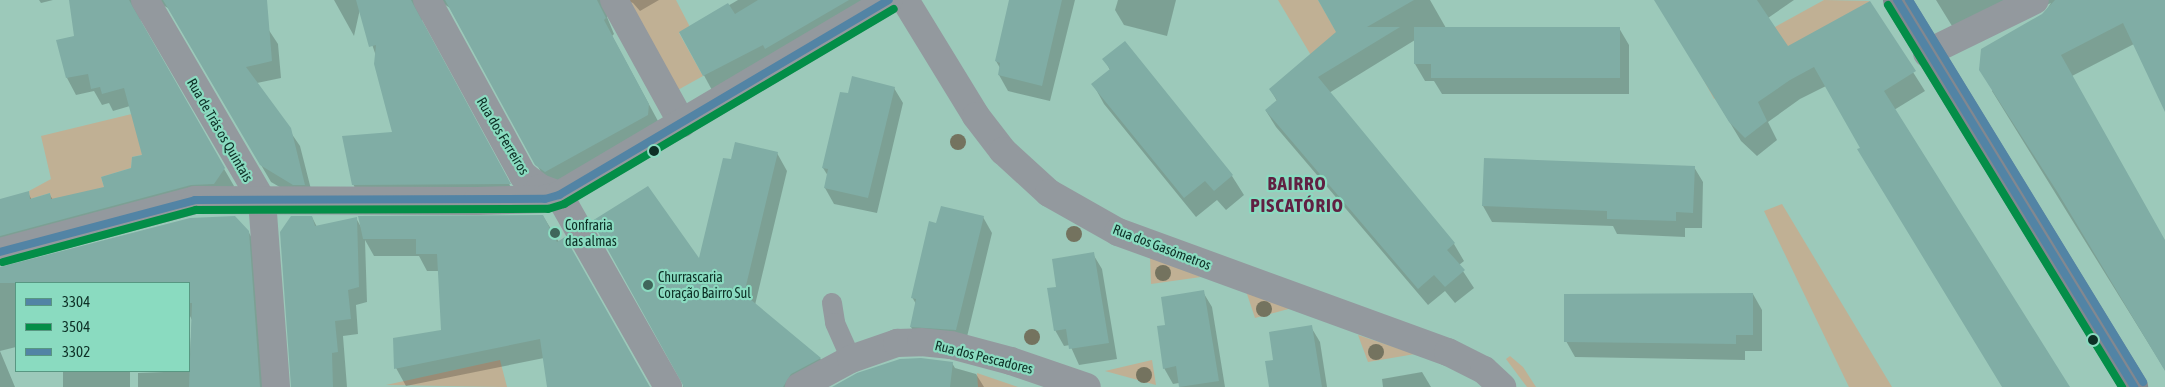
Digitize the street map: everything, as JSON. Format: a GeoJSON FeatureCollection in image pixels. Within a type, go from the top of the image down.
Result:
{"type":"FeatureCollection","features":[{"type":"Feature","properties":{"kind":"main road"},"geometry":{"type":"LineString","coordinates":[[1897,0],[2134,387]]}},
{"type":"Feature","properties":{"kind":"street","name":"Rua de Trás os Quintais"},"geometry":{"type":"LineString","coordinates":[[145,0],[262,200],[276,387]]}},
{"type":"Feature","properties":{"kind":"street","name":"Rua dos Ferreiros"},"geometry":{"type":"LineString","coordinates":[[427,0],[523,175],[540,188],[559,195]]}},
{"type":"Feature","properties":{"kind":"street"},"geometry":{"type":"LineString","coordinates":[[614,0],[682,123]]}},
{"type":"Feature","properties":{"kind":"street"},"geometry":{"type":"LineString","coordinates":[[0,252],[185,202],[223,198],[262,200],[545,199],[559,195],[889,0]]}},
{"type":"Feature","properties":{"kind":"street","name":"Rua dos Gasómetros"},"geometry":{"type":"LineString","coordinates":[[904,0],[976,116],[1003,152],[1048,193],[1118,232],[1448,352],[1484,370],[1502,387]]}},
{"type":"Feature","properties":{"kind":"street"},"geometry":{"type":"LineString","coordinates":[[1928,53],[2035,0]]}},
{"type":"Feature","properties":{"kind":"street"},"geometry":{"type":"LineString","coordinates":[[559,195],[668,387]]}},
{"type":"Feature","properties":{"kind":"street","name":"Rua dos Pescadores"},"geometry":{"type":"LineString","coordinates":[[799,387],[851,359],[897,343],[951,346],[1011,361],[1086,387]]}},
{"type":"Feature","properties":{"kind":"lane"},"geometry":{"type":"LineString","coordinates":[[832,303],[835,324],[851,359]]}},
{"type":"Feature","properties":{"kind":"shaded area"},"geometry":{"type":"Polygon","coordinates":[[[624,0],[676,0],[690,27],[679,33],[703,76],[676,91],[624,0]]]}},
{"type":"Feature","properties":{"kind":"shaded area"},"geometry":{"type":"Polygon","coordinates":[[[1278,0],[1318,0],[1341,40],[1312,57],[1278,0]]]}},
{"type":"Feature","properties":{"kind":"shaded area"},"geometry":{"type":"Polygon","coordinates":[[[1824,0],[1870,1],[1714,99],[1702,77],[1775,27],[1824,0]]]}},
{"type":"Feature","properties":{"kind":"shaded area"},"geometry":{"type":"Polygon","coordinates":[[[140,112],[149,153],[132,157],[131,168],[101,177],[107,197],[51,199],[50,193],[30,199],[29,191],[51,179],[41,136],[140,112]]]}},
{"type":"Feature","properties":{"kind":"shaded area"},"geometry":{"type":"Polygon","coordinates":[[[1782,204],[1892,387],[1849,387],[1764,211],[1782,204]]]}},
{"type":"Feature","properties":{"kind":"shaded area"},"geometry":{"type":"Polygon","coordinates":[[[1150,257],[1201,277],[1151,284],[1150,257]]]}},
{"type":"Feature","properties":{"kind":"shaded area"},"geometry":{"type":"Polygon","coordinates":[[[1246,291],[1292,308],[1255,318],[1246,291]]]}},
{"type":"Feature","properties":{"kind":"shaded area"},"geometry":{"type":"Polygon","coordinates":[[[1358,335],[1415,354],[1368,362],[1358,335]]]}},
{"type":"Feature","properties":{"kind":"shaded area"},"geometry":{"type":"Polygon","coordinates":[[[1510,356],[1523,367],[1536,387],[1527,387],[1506,359],[1510,356]]]}},
{"type":"Feature","properties":{"kind":"shaded area"},"geometry":{"type":"Polygon","coordinates":[[[500,360],[507,387],[386,385],[500,360]]]}},
{"type":"Feature","properties":{"kind":"shaded area"},"geometry":{"type":"Polygon","coordinates":[[[1152,360],[1156,385],[1105,371],[1152,360]]]}},
{"type":"Feature","properties":{"kind":"shaded area"},"geometry":{"type":"Polygon","coordinates":[[[977,373],[1018,387],[978,387],[977,373]]]}},
{"type":"Feature","properties":{"kind":"building"},"geometry":{"type":"Polygon","coordinates":[[[69,0],[129,0],[225,168],[214,184],[191,185],[0,236],[0,199],[29,191],[30,199],[50,193],[51,199],[104,187],[101,177],[131,168],[132,157],[142,155],[124,88],[102,94],[100,87],[91,89],[88,74],[66,78],[56,40],[74,36],[69,0]]]}},
{"type":"Feature","properties":{"kind":"building"},"geometry":{"type":"Polygon","coordinates":[[[163,0],[267,0],[272,61],[246,67],[291,128],[305,185],[293,185],[260,165],[163,0]]]}},
{"type":"Feature","properties":{"kind":"building"},"geometry":{"type":"Polygon","coordinates":[[[356,0],[411,0],[511,184],[352,185],[342,136],[392,132],[374,64],[376,45],[369,47],[356,0]]]}},
{"type":"Feature","properties":{"kind":"building"},"geometry":{"type":"Polygon","coordinates":[[[445,0],[597,0],[606,18],[604,20],[649,104],[648,115],[545,172],[535,165],[445,0]]]}},
{"type":"Feature","properties":{"kind":"building"},"geometry":{"type":"Polygon","coordinates":[[[758,0],[849,0],[765,49],[763,45],[703,76],[679,32],[728,3],[735,14],[758,0]]]}},
{"type":"Feature","properties":{"kind":"building"},"geometry":{"type":"Polygon","coordinates":[[[1009,0],[1062,0],[1042,86],[998,75],[1000,63],[995,61],[1009,0]]]}},
{"type":"Feature","properties":{"kind":"building"},"geometry":{"type":"Polygon","coordinates":[[[1318,0],[1414,0],[1367,27],[1400,27],[1318,77],[1455,243],[1447,250],[1465,270],[1445,287],[1434,275],[1418,289],[1265,110],[1277,100],[1269,89],[1336,32],[1318,0]]]}},
{"type":"Feature","properties":{"kind":"building"},"geometry":{"type":"Polygon","coordinates":[[[1654,0],[1757,0],[1788,46],[1870,1],[1916,71],[1884,91],[2070,387],[2002,387],[1857,149],[1860,148],[1814,67],[1790,80],[1758,102],[1767,121],[1745,138],[1729,122],[1654,0]]]}},
{"type":"Feature","properties":{"kind":"building"},"geometry":{"type":"Polygon","coordinates":[[[2055,0],[2165,0],[2165,112],[2123,23],[2061,55],[2165,240],[2165,371],[2058,193],[1979,70],[1981,49],[2042,14],[2055,0]]]}},
{"type":"Feature","properties":{"kind":"building"},"geometry":{"type":"Polygon","coordinates":[[[1414,27],[1620,27],[1620,78],[1431,78],[1431,64],[1414,64],[1414,27]]]}},
{"type":"Feature","properties":{"kind":"building"},"geometry":{"type":"Polygon","coordinates":[[[1125,41],[1233,175],[1214,191],[1205,181],[1184,198],[1091,84],[1110,69],[1102,59],[1125,41]]]}},
{"type":"Feature","properties":{"kind":"building"},"geometry":{"type":"Polygon","coordinates":[[[852,76],[895,87],[868,198],[824,188],[828,169],[822,168],[840,92],[848,93],[852,76]]]}},
{"type":"Feature","properties":{"kind":"building"},"geometry":{"type":"Polygon","coordinates":[[[735,142],[778,152],[744,294],[821,358],[791,374],[783,387],[684,387],[592,221],[648,186],[699,258],[723,158],[731,159],[735,142]]]}},
{"type":"Feature","properties":{"kind":"building"},"geometry":{"type":"Polygon","coordinates":[[[1484,158],[1695,166],[1693,213],[1676,212],[1676,221],[1607,219],[1607,211],[1482,206],[1484,158]]]}},
{"type":"Feature","properties":{"kind":"building"},"geometry":{"type":"Polygon","coordinates":[[[941,206],[984,216],[956,330],[910,327],[916,299],[911,298],[929,221],[936,223],[941,206]]]}},
{"type":"Feature","properties":{"kind":"building"},"geometry":{"type":"Polygon","coordinates":[[[543,215],[557,242],[565,237],[650,387],[547,387],[540,339],[394,369],[393,338],[441,330],[437,254],[416,254],[416,239],[363,239],[358,216],[543,215]]]}},
{"type":"Feature","properties":{"kind":"building"},"geometry":{"type":"Polygon","coordinates":[[[235,216],[249,231],[260,387],[189,387],[192,303],[190,303],[190,282],[0,283],[0,267],[190,218],[235,216]]]}},
{"type":"Feature","properties":{"kind":"building"},"geometry":{"type":"Polygon","coordinates":[[[291,216],[312,216],[315,226],[357,217],[359,287],[348,290],[351,319],[335,321],[338,352],[332,353],[333,387],[291,387],[280,232],[291,216]]]}},
{"type":"Feature","properties":{"kind":"building"},"geometry":{"type":"Polygon","coordinates":[[[1094,252],[1109,343],[1069,349],[1066,329],[1054,331],[1047,288],[1056,287],[1052,259],[1094,252]]]}},
{"type":"Feature","properties":{"kind":"building"},"geometry":{"type":"Polygon","coordinates":[[[1204,290],[1219,381],[1179,387],[1176,366],[1163,369],[1157,326],[1165,325],[1161,297],[1204,290]]]}},
{"type":"Feature","properties":{"kind":"building"},"geometry":{"type":"Polygon","coordinates":[[[1753,293],[1753,335],[1736,335],[1736,344],[1564,342],[1564,294],[1753,293]]]}},
{"type":"Feature","properties":{"kind":"building"},"geometry":{"type":"Polygon","coordinates":[[[1312,325],[1322,387],[1269,387],[1265,361],[1273,360],[1269,332],[1312,325]]]}},
{"type":"Feature","properties":{"kind":"building"},"geometry":{"type":"Polygon","coordinates":[[[921,358],[953,362],[950,387],[832,387],[857,373],[900,359],[921,358]]]}},
{"type":"Feature","properties":{"kind":"transit line","name":"3304"},"geometry":{"type":"LineString","coordinates":[[0,252],[195,200],[545,199],[559,195],[889,0]]}},
{"type":"Feature","properties":{"kind":"transit line","name":"3304"},"geometry":{"type":"LineString","coordinates":[[1897,0],[2134,387]]}},
{"type":"Feature","properties":{"kind":"transit line","name":"3302"},"geometry":{"type":"LineString","coordinates":[[1909,0],[2143,382]]}},
{"type":"Feature","properties":{"kind":"transit line","name":"3504"},"geometry":{"type":"LineString","coordinates":[[1888,5],[2122,387]]}},
{"type":"Feature","properties":{"kind":"transit line","name":"3504"},"geometry":{"type":"LineString","coordinates":[[3,262],[196,210],[548,209],[564,204],[894,9]]}},
{"type":"Feature","properties":{"kind":"place","name":"Confraria das almas"},"geometry":{"type":"Point","coordinates":[555,233]}},
{"type":"Feature","properties":{"kind":"place","name":"Churrascaria Coração Bairro Sul"},"geometry":{"type":"Point","coordinates":[648,285]}},
{"type":"Feature","properties":{"kind":"district","name":"BAIRRO PISCATÓRIO"},"geometry":{"type":"Point","coordinates":[1297,195]}}]}
